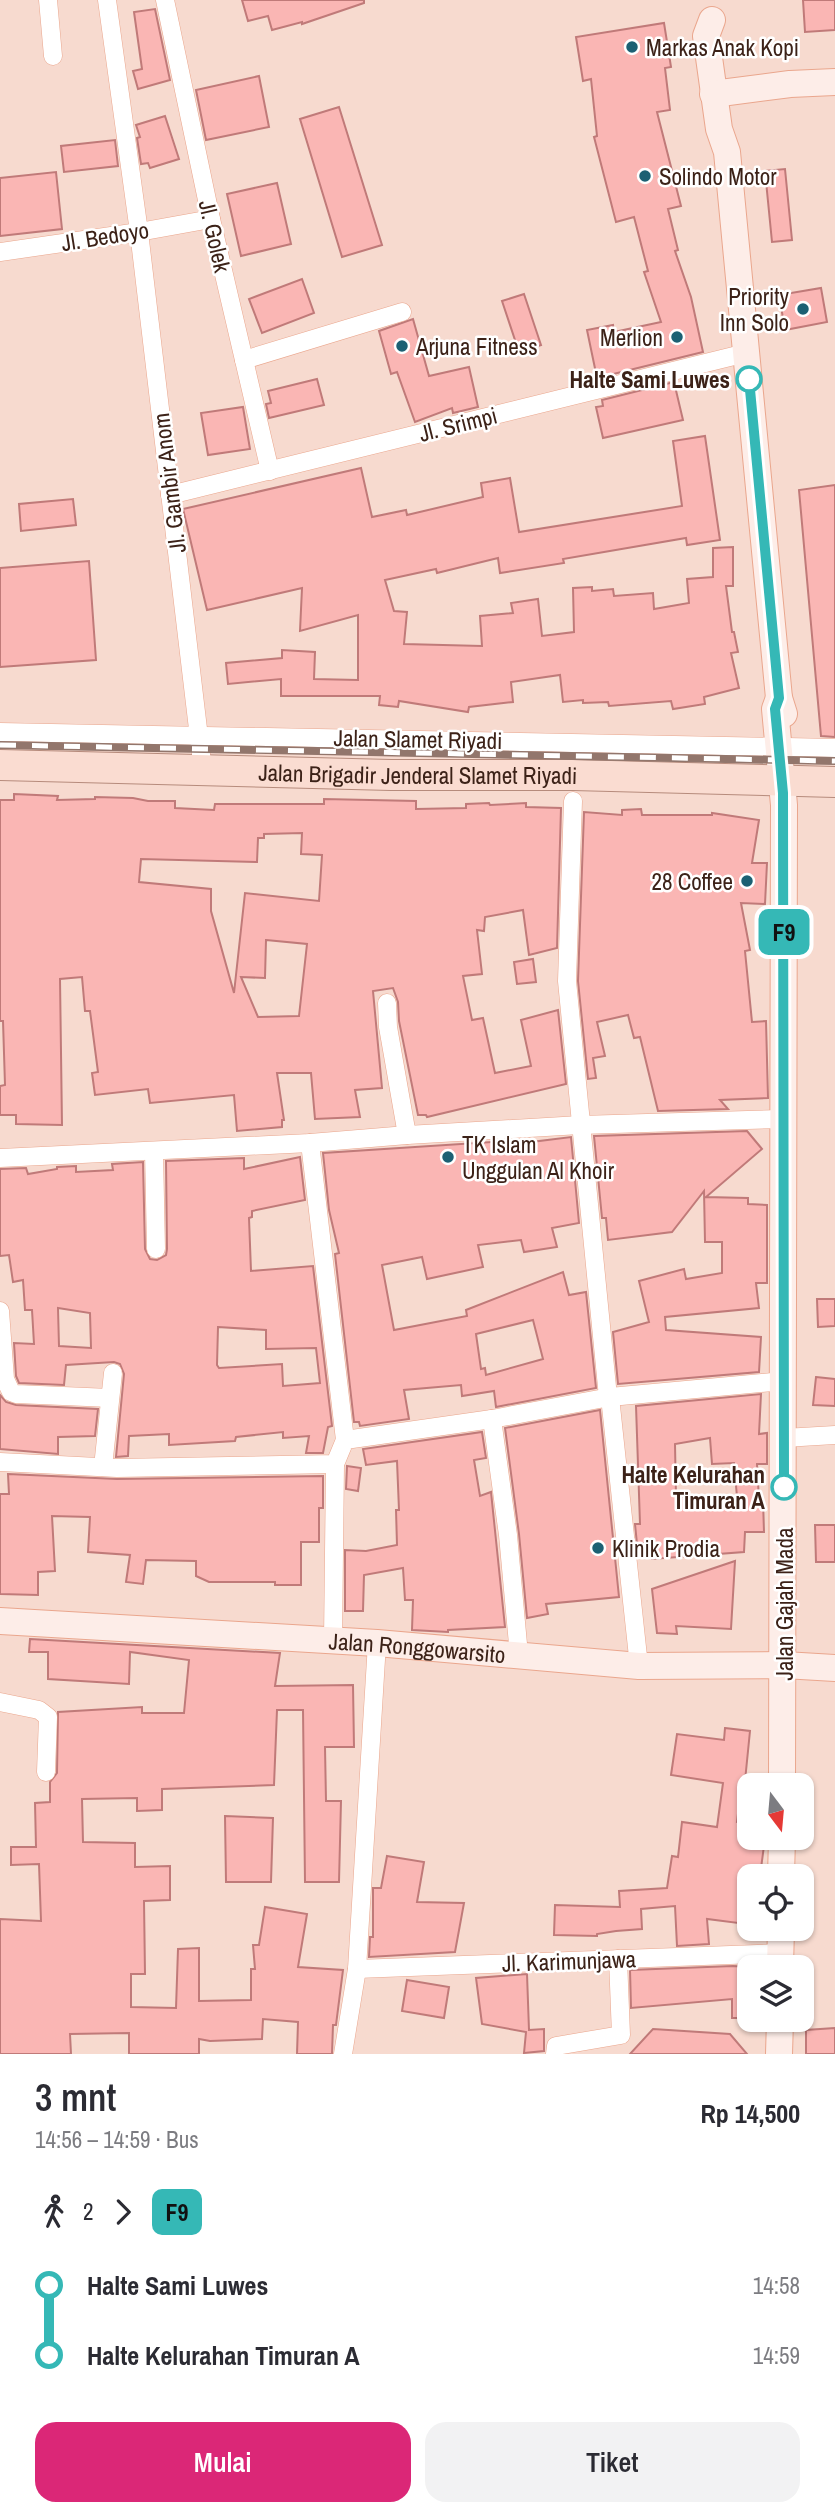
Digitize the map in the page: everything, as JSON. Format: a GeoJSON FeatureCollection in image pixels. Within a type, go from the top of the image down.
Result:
{"type":"FeatureCollection","features":[{"type":"Feature","properties":{"kind":"main road","name":"Jalan Gajah Mada"},"geometry":{"type":"LineString","coordinates":[[711,10],[721,36],[721,87],[732,127],[727,152],[779,698],[775,709],[782,748],[782,1773]]}},
{"type":"Feature","properties":{"kind":"main road"},"geometry":{"type":"LineString","coordinates":[[721,87],[835,82]]}},
{"type":"Feature","properties":{"kind":"main road","name":"Jalan Brigadir Jenderal Slamet Riyadi"},"geometry":{"type":"LineString","coordinates":[[0,765],[203,771],[573,775],[783,785],[835,782]]}},
{"type":"Feature","properties":{"kind":"main road","name":"Jalan Ronggowarsito"},"geometry":{"type":"LineString","coordinates":[[0,1620],[377,1643],[639,1666],[784,1665],[835,1668]]}},
{"type":"Feature","properties":{"kind":"main road"},"geometry":{"type":"LineString","coordinates":[[779,2054],[780,2032]]}},
{"type":"Feature","properties":{"kind":"street"},"geometry":{"type":"LineString","coordinates":[[48,0],[53,56]]}},
{"type":"Feature","properties":{"kind":"street","name":"Jl. Gambir Anom"},"geometry":{"type":"LineString","coordinates":[[107,0],[139,232],[203,771]]}},
{"type":"Feature","properties":{"kind":"street","name":"Jl. Golek"},"geometry":{"type":"LineString","coordinates":[[165,0],[211,219],[270,471]]}},
{"type":"Feature","properties":{"kind":"street","name":"Jl. Bedoyo"},"geometry":{"type":"LineString","coordinates":[[0,252],[211,219]]}},
{"type":"Feature","properties":{"kind":"street"},"geometry":{"type":"LineString","coordinates":[[244,360],[402,312]]}},
{"type":"Feature","properties":{"kind":"street","name":"Jl. Srimpi"},"geometry":{"type":"LineString","coordinates":[[170,495],[746,353]]}},
{"type":"Feature","properties":{"kind":"street","name":"Jalan Slamet Riyadi"},"geometry":{"type":"LineString","coordinates":[[0,732],[835,748]]}},
{"type":"Feature","properties":{"kind":"street"},"geometry":{"type":"LineString","coordinates":[[573,801],[567,981],[580,1125],[639,1666]]}},
{"type":"Feature","properties":{"kind":"street"},"geometry":{"type":"LineString","coordinates":[[387,1003],[388,1027],[407,1135]]}},
{"type":"Feature","properties":{"kind":"street"},"geometry":{"type":"LineString","coordinates":[[0,1158],[310,1143],[580,1125],[783,1119]]}},
{"type":"Feature","properties":{"kind":"street"},"geometry":{"type":"LineString","coordinates":[[310,1143],[345,1440],[335,1464],[333,1641]]}},
{"type":"Feature","properties":{"kind":"street"},"geometry":{"type":"LineString","coordinates":[[154,1151],[156,1249]]}},
{"type":"Feature","properties":{"kind":"street"},"geometry":{"type":"LineString","coordinates":[[0,1311],[5,1379],[10,1392],[110,1398]]}},
{"type":"Feature","properties":{"kind":"street"},"geometry":{"type":"LineString","coordinates":[[103,1467],[113,1373]]}},
{"type":"Feature","properties":{"kind":"street"},"geometry":{"type":"LineString","coordinates":[[345,1440],[492,1419],[609,1397],[783,1381]]}},
{"type":"Feature","properties":{"kind":"street"},"geometry":{"type":"LineString","coordinates":[[492,1419],[508,1535],[519,1655]]}},
{"type":"Feature","properties":{"kind":"street"},"geometry":{"type":"LineString","coordinates":[[784,1438],[835,1435]]}},
{"type":"Feature","properties":{"kind":"street"},"geometry":{"type":"LineString","coordinates":[[0,1462],[103,1467],[335,1464]]}},
{"type":"Feature","properties":{"kind":"street"},"geometry":{"type":"LineString","coordinates":[[343,2054],[356,1969],[377,1643]]}},
{"type":"Feature","properties":{"kind":"street"},"geometry":{"type":"LineString","coordinates":[[0,1702],[40,1710],[48,1717],[46,1772]]}},
{"type":"Feature","properties":{"kind":"street","name":"Jl. Karimunjawa"},"geometry":{"type":"LineString","coordinates":[[356,1969],[618,1959],[781,1949]]}},
{"type":"Feature","properties":{"kind":"street"},"geometry":{"type":"LineString","coordinates":[[555,2054],[556,2046],[621,2035],[618,1959]]}},
{"type":"Feature","properties":{"kind":"building"},"geometry":{"type":"Polygon","coordinates":[[[242,0],[364,0],[364,3],[302,24],[272,30],[268,16],[248,21],[242,0]]]}},
{"type":"Feature","properties":{"kind":"building"},"geometry":{"type":"Polygon","coordinates":[[[803,0],[835,0],[835,30],[805,32],[803,0]]]}},
{"type":"Feature","properties":{"kind":"building"},"geometry":{"type":"Polygon","coordinates":[[[155,9],[170,80],[138,89],[133,71],[142,69],[134,12],[155,9]]]}},
{"type":"Feature","properties":{"kind":"building"},"geometry":{"type":"Polygon","coordinates":[[[664,23],[671,67],[665,68],[670,110],[657,112],[681,206],[668,209],[678,250],[675,251],[691,297],[703,352],[597,378],[587,330],[613,325],[614,332],[661,322],[644,272],[648,271],[634,217],[616,222],[594,137],[597,136],[591,79],[583,81],[576,37],[664,23]]]}},
{"type":"Feature","properties":{"kind":"building"},"geometry":{"type":"Polygon","coordinates":[[[259,76],[269,127],[206,140],[196,90],[259,76]]]}},
{"type":"Feature","properties":{"kind":"building"},"geometry":{"type":"Polygon","coordinates":[[[339,107],[382,245],[342,257],[300,119],[339,107]]]}},
{"type":"Feature","properties":{"kind":"building"},"geometry":{"type":"Polygon","coordinates":[[[165,116],[179,159],[150,168],[148,163],[141,164],[137,138],[140,137],[136,125],[165,116]]]}},
{"type":"Feature","properties":{"kind":"building"},"geometry":{"type":"Polygon","coordinates":[[[115,140],[118,166],[64,172],[61,146],[115,140]]]}},
{"type":"Feature","properties":{"kind":"building"},"geometry":{"type":"Polygon","coordinates":[[[785,169],[792,240],[772,242],[765,171],[785,169]]]}},
{"type":"Feature","properties":{"kind":"building"},"geometry":{"type":"Polygon","coordinates":[[[56,172],[62,229],[0,236],[0,178],[56,172]]]}},
{"type":"Feature","properties":{"kind":"building"},"geometry":{"type":"Polygon","coordinates":[[[277,183],[291,244],[241,256],[227,194],[277,183]]]}},
{"type":"Feature","properties":{"kind":"building"},"geometry":{"type":"Polygon","coordinates":[[[302,279],[314,313],[262,333],[249,299],[302,279]]]}},
{"type":"Feature","properties":{"kind":"building","name":"Priority Inn Solo"},"geometry":{"type":"Polygon","coordinates":[[[821,288],[827,322],[785,330],[779,295],[821,288]]]}},
{"type":"Feature","properties":{"kind":"building"},"geometry":{"type":"Polygon","coordinates":[[[524,294],[541,345],[519,352],[502,301],[524,294]]]}},
{"type":"Feature","properties":{"kind":"building"},"geometry":{"type":"Polygon","coordinates":[[[413,319],[429,376],[469,367],[478,407],[453,413],[452,408],[415,422],[397,372],[391,374],[379,331],[413,319]]]}},
{"type":"Feature","properties":{"kind":"building"},"geometry":{"type":"Polygon","coordinates":[[[317,379],[324,405],[269,418],[266,404],[271,403],[268,391],[317,379]]]}},
{"type":"Feature","properties":{"kind":"building"},"geometry":{"type":"Polygon","coordinates":[[[674,382],[683,420],[603,438],[596,407],[603,406],[602,400],[674,382]]]}},
{"type":"Feature","properties":{"kind":"building"},"geometry":{"type":"Polygon","coordinates":[[[243,407],[250,449],[208,455],[201,413],[243,407]]]}},
{"type":"Feature","properties":{"kind":"building"},"geometry":{"type":"Polygon","coordinates":[[[705,436],[720,540],[687,545],[686,538],[563,559],[564,563],[500,573],[498,558],[437,573],[436,569],[385,580],[394,611],[407,612],[404,644],[482,646],[480,616],[513,613],[511,603],[538,599],[542,636],[574,632],[573,588],[592,587],[592,591],[613,589],[614,596],[653,593],[654,609],[689,603],[687,579],[713,577],[713,548],[733,547],[733,586],[726,586],[732,632],[738,652],[731,653],[739,688],[704,697],[705,704],[673,709],[671,701],[609,706],[608,702],[563,702],[560,675],[511,682],[513,702],[469,707],[468,712],[399,701],[398,707],[379,705],[380,696],[281,696],[281,679],[228,684],[226,663],[282,658],[282,650],[315,652],[314,679],[358,680],[358,615],[300,631],[302,588],[207,610],[183,509],[361,468],[372,517],[406,510],[407,515],[483,497],[481,483],[510,478],[519,532],[682,506],[673,441],[705,436]]]}},
{"type":"Feature","properties":{"kind":"building"},"geometry":{"type":"Polygon","coordinates":[[[835,485],[835,737],[821,736],[799,490],[835,485]]]}},
{"type":"Feature","properties":{"kind":"building"},"geometry":{"type":"Polygon","coordinates":[[[73,499],[76,525],[21,531],[19,504],[73,499]]]}},
{"type":"Feature","properties":{"kind":"building"},"geometry":{"type":"Polygon","coordinates":[[[89,561],[96,660],[0,667],[0,568],[89,561]]]}},
{"type":"Feature","properties":{"kind":"building"},"geometry":{"type":"Polygon","coordinates":[[[14,794],[58,796],[57,800],[133,798],[175,801],[175,808],[214,810],[215,804],[324,804],[324,799],[416,801],[416,809],[466,808],[466,804],[489,803],[526,803],[526,807],[561,808],[557,948],[529,955],[523,910],[485,917],[484,931],[477,930],[482,974],[463,976],[472,1020],[483,1018],[495,1073],[531,1066],[521,1020],[558,1010],[566,1084],[427,1117],[418,1115],[399,1021],[398,1002],[393,988],[373,991],[382,1088],[355,1090],[360,1117],[315,1119],[311,1073],[277,1073],[284,1120],[282,1127],[237,1131],[234,1095],[150,1103],[148,1089],[95,1095],[92,1073],[98,1072],[90,1011],[85,1011],[82,977],[60,979],[62,1125],[16,1124],[16,1115],[0,1115],[0,1086],[5,1085],[3,1021],[0,1021],[0,800],[14,800],[14,794]],[[302,833],[264,834],[264,838],[258,838],[257,862],[141,859],[139,882],[211,889],[211,911],[234,993],[245,893],[319,901],[322,855],[301,854],[302,833]],[[266,940],[265,978],[241,977],[258,1017],[299,1016],[307,944],[266,940]]]}},
{"type":"Feature","properties":{"kind":"building"},"geometry":{"type":"Polygon","coordinates":[[[641,809],[642,815],[712,813],[759,820],[752,863],[767,863],[765,904],[741,903],[750,950],[745,951],[752,1022],[766,1021],[768,1098],[720,1100],[728,1109],[658,1111],[640,1037],[634,1038],[628,1015],[597,1022],[605,1056],[593,1058],[596,1078],[588,1079],[578,981],[584,812],[622,815],[622,810],[641,809]]]}},
{"type":"Feature","properties":{"kind":"building"},"geometry":{"type":"Polygon","coordinates":[[[533,959],[536,982],[517,984],[514,962],[533,959]]]}},
{"type":"Feature","properties":{"kind":"building"},"geometry":{"type":"Polygon","coordinates":[[[747,1131],[762,1149],[706,1197],[748,1198],[748,1204],[767,1205],[767,1283],[756,1283],[759,1308],[665,1317],[666,1330],[761,1337],[759,1372],[618,1384],[613,1332],[649,1322],[639,1281],[684,1269],[686,1279],[722,1273],[722,1242],[705,1242],[704,1191],[672,1232],[608,1240],[606,1218],[602,1218],[594,1136],[747,1131]]]}},
{"type":"Feature","properties":{"kind":"building"},"geometry":{"type":"Polygon","coordinates":[[[571,1137],[579,1223],[552,1228],[557,1247],[524,1252],[521,1240],[478,1245],[483,1267],[427,1279],[422,1257],[382,1265],[394,1330],[467,1316],[466,1310],[563,1272],[569,1295],[586,1292],[596,1388],[496,1407],[494,1391],[462,1396],[461,1385],[404,1390],[409,1419],[360,1426],[359,1422],[354,1422],[335,1254],[339,1253],[329,1210],[323,1153],[507,1141],[507,1145],[571,1137]],[[533,1320],[476,1334],[481,1369],[485,1368],[486,1375],[543,1359],[533,1320]]]}},
{"type":"Feature","properties":{"kind":"building"},"geometry":{"type":"Polygon","coordinates":[[[300,1157],[305,1200],[252,1211],[252,1217],[249,1218],[251,1271],[313,1266],[332,1426],[328,1427],[323,1453],[306,1453],[309,1436],[283,1438],[283,1432],[236,1437],[235,1441],[169,1445],[169,1434],[129,1436],[128,1456],[116,1457],[124,1374],[120,1364],[114,1362],[66,1365],[64,1385],[19,1383],[16,1376],[14,1343],[34,1344],[32,1310],[25,1310],[23,1280],[13,1282],[9,1255],[0,1256],[0,1169],[26,1168],[28,1174],[57,1167],[76,1166],[76,1172],[113,1170],[112,1164],[143,1162],[145,1249],[150,1259],[157,1260],[166,1255],[167,1249],[166,1161],[244,1158],[244,1169],[300,1157]],[[58,1308],[59,1346],[91,1348],[90,1313],[58,1308]],[[218,1327],[219,1368],[282,1364],[283,1386],[320,1383],[316,1348],[266,1349],[266,1330],[218,1327]]]}},
{"type":"Feature","properties":{"kind":"building"},"geometry":{"type":"Polygon","coordinates":[[[817,1299],[835,1299],[835,1326],[818,1327],[817,1299]]]}},
{"type":"Feature","properties":{"kind":"building"},"geometry":{"type":"Polygon","coordinates":[[[816,1377],[835,1379],[835,1406],[813,1405],[816,1377]]]}},
{"type":"Feature","properties":{"kind":"building"},"geometry":{"type":"Polygon","coordinates":[[[761,1394],[759,1434],[767,1433],[767,1464],[757,1464],[759,1500],[763,1500],[764,1532],[745,1532],[744,1552],[652,1559],[650,1542],[637,1544],[635,1524],[640,1524],[636,1406],[761,1394]],[[710,1438],[675,1444],[676,1497],[737,1497],[734,1463],[712,1464],[710,1438]]]}},
{"type":"Feature","properties":{"kind":"building"},"geometry":{"type":"Polygon","coordinates":[[[0,1395],[6,1402],[16,1405],[98,1409],[95,1436],[58,1437],[58,1454],[0,1449],[0,1395]]]}},
{"type":"Feature","properties":{"kind":"building"},"geometry":{"type":"Polygon","coordinates":[[[600,1410],[619,1597],[546,1604],[548,1614],[527,1618],[505,1428],[600,1410]]]}},
{"type":"Feature","properties":{"kind":"building"},"geometry":{"type":"Polygon","coordinates":[[[482,1432],[486,1458],[474,1460],[480,1496],[491,1492],[505,1627],[448,1632],[412,1630],[413,1600],[405,1600],[403,1568],[364,1575],[363,1611],[345,1611],[345,1550],[366,1551],[397,1545],[397,1461],[366,1465],[363,1449],[482,1432]]]}},
{"type":"Feature","properties":{"kind":"building"},"geometry":{"type":"Polygon","coordinates":[[[347,1466],[361,1468],[358,1491],[346,1489],[347,1466]]]}},
{"type":"Feature","properties":{"kind":"building"},"geometry":{"type":"Polygon","coordinates":[[[8,1474],[117,1479],[323,1476],[319,1542],[301,1542],[301,1585],[275,1585],[275,1582],[209,1582],[196,1576],[196,1561],[146,1560],[143,1584],[126,1582],[130,1555],[88,1552],[90,1517],[52,1516],[55,1571],[38,1572],[38,1595],[0,1594],[0,1494],[9,1494],[8,1474]]]}},
{"type":"Feature","properties":{"kind":"building"},"geometry":{"type":"Polygon","coordinates":[[[815,1525],[835,1525],[835,1562],[816,1562],[815,1525]]]}},
{"type":"Feature","properties":{"kind":"building"},"geometry":{"type":"Polygon","coordinates":[[[735,1561],[731,1629],[676,1626],[677,1634],[657,1633],[652,1589],[735,1561]]]}},
{"type":"Feature","properties":{"kind":"building"},"geometry":{"type":"Polygon","coordinates":[[[30,1639],[280,1653],[275,1686],[353,1685],[354,1747],[325,1747],[326,1801],[341,1801],[339,1882],[305,1882],[303,1710],[277,1710],[274,1785],[162,1789],[162,1810],[137,1811],[137,1798],[82,1799],[83,1842],[135,1843],[135,1867],[170,1866],[170,1900],[144,1901],[145,1974],[131,1974],[131,2007],[176,2008],[178,1949],[199,1948],[199,2001],[251,2000],[251,1969],[255,1969],[253,1945],[259,1945],[265,1907],[307,1914],[298,1967],[343,1970],[336,2025],[333,2025],[332,2054],[297,2054],[298,2022],[263,2019],[262,2039],[199,2039],[199,2054],[129,2054],[129,2033],[70,2034],[71,2054],[0,2054],[0,1919],[41,1921],[39,1864],[11,1865],[11,1847],[36,1847],[35,1803],[50,1802],[50,1782],[57,1773],[58,1712],[142,1707],[142,1713],[184,1713],[189,1660],[130,1652],[129,1684],[48,1679],[48,1652],[29,1652],[30,1639]]]}},
{"type":"Feature","properties":{"kind":"building"},"geometry":{"type":"Polygon","coordinates":[[[725,1728],[750,1731],[746,1773],[737,1773],[737,1850],[763,1850],[762,1864],[737,1864],[737,1923],[707,1919],[709,1944],[677,1946],[675,1906],[641,1909],[642,1929],[597,1936],[554,1935],[555,1905],[620,1907],[619,1891],[667,1888],[672,1856],[678,1857],[682,1822],[717,1827],[723,1783],[671,1775],[677,1734],[724,1740],[725,1728]]]}},
{"type":"Feature","properties":{"kind":"building"},"geometry":{"type":"Polygon","coordinates":[[[225,1816],[273,1818],[271,1882],[226,1882],[225,1816]]]}},
{"type":"Feature","properties":{"kind":"building"},"geometry":{"type":"Polygon","coordinates":[[[387,1856],[424,1862],[417,1902],[464,1903],[455,1952],[369,1957],[370,1937],[373,1937],[373,1888],[381,1888],[387,1856]]]}},
{"type":"Feature","properties":{"kind":"building"},"geometry":{"type":"Polygon","coordinates":[[[737,1966],[737,2018],[732,2018],[732,1999],[631,2008],[630,1970],[737,1966]]]}},
{"type":"Feature","properties":{"kind":"building"},"geometry":{"type":"Polygon","coordinates":[[[527,1974],[529,2030],[544,2029],[544,2051],[524,2053],[526,2032],[482,2024],[476,1978],[527,1974]]]}},
{"type":"Feature","properties":{"kind":"building"},"geometry":{"type":"Polygon","coordinates":[[[407,1980],[449,1987],[444,2018],[402,2011],[407,1980]]]}},
{"type":"Feature","properties":{"kind":"building"},"geometry":{"type":"Polygon","coordinates":[[[835,2028],[835,2054],[806,2054],[806,2032],[814,2032],[814,2029],[835,2028]]]}},
{"type":"Feature","properties":{"kind":"building"},"geometry":{"type":"Polygon","coordinates":[[[653,2029],[730,2034],[747,2054],[630,2054],[653,2029]]]}},
{"type":"Feature","properties":{"kind":"railway"},"geometry":{"type":"LineString","coordinates":[[0,745],[835,761]]}},
{"type":"Feature","properties":{"kind":"bus line","name":"F9"},"geometry":{"type":"LineString","coordinates":[[749,379],[779,698],[775,709],[783,793],[784,1487]]}},
{"type":"Feature","properties":{"kind":"place","name":"Markas Anak Kopi"},"geometry":{"type":"Point","coordinates":[632,47]}},
{"type":"Feature","properties":{"kind":"place","name":"Solindo Motor"},"geometry":{"type":"Point","coordinates":[645,176]}},
{"type":"Feature","properties":{"kind":"place","name":"Priority Inn Solo"},"geometry":{"type":"Point","coordinates":[803,309]}},
{"type":"Feature","properties":{"kind":"place","name":"Merlion"},"geometry":{"type":"Point","coordinates":[677,337]}},
{"type":"Feature","properties":{"kind":"place","name":"Arjuna Fitness"},"geometry":{"type":"Point","coordinates":[402,346]}},
{"type":"Feature","properties":{"kind":"place","name":"Halte Sami Luwes"},"geometry":{"type":"Point","coordinates":[749,379]}},
{"type":"Feature","properties":{"kind":"place","name":"28 Coffee"},"geometry":{"type":"Point","coordinates":[747,881]}},
{"type":"Feature","properties":{"kind":"place","name":"TK Islam Unggulan Al Khoir"},"geometry":{"type":"Point","coordinates":[448,1157]}},
{"type":"Feature","properties":{"kind":"place","name":"Halte Kelurahan Timuran A"},"geometry":{"type":"Point","coordinates":[784,1487]}},
{"type":"Feature","properties":{"kind":"place","name":"Klinik Prodia"},"geometry":{"type":"Point","coordinates":[598,1548]}}]}
